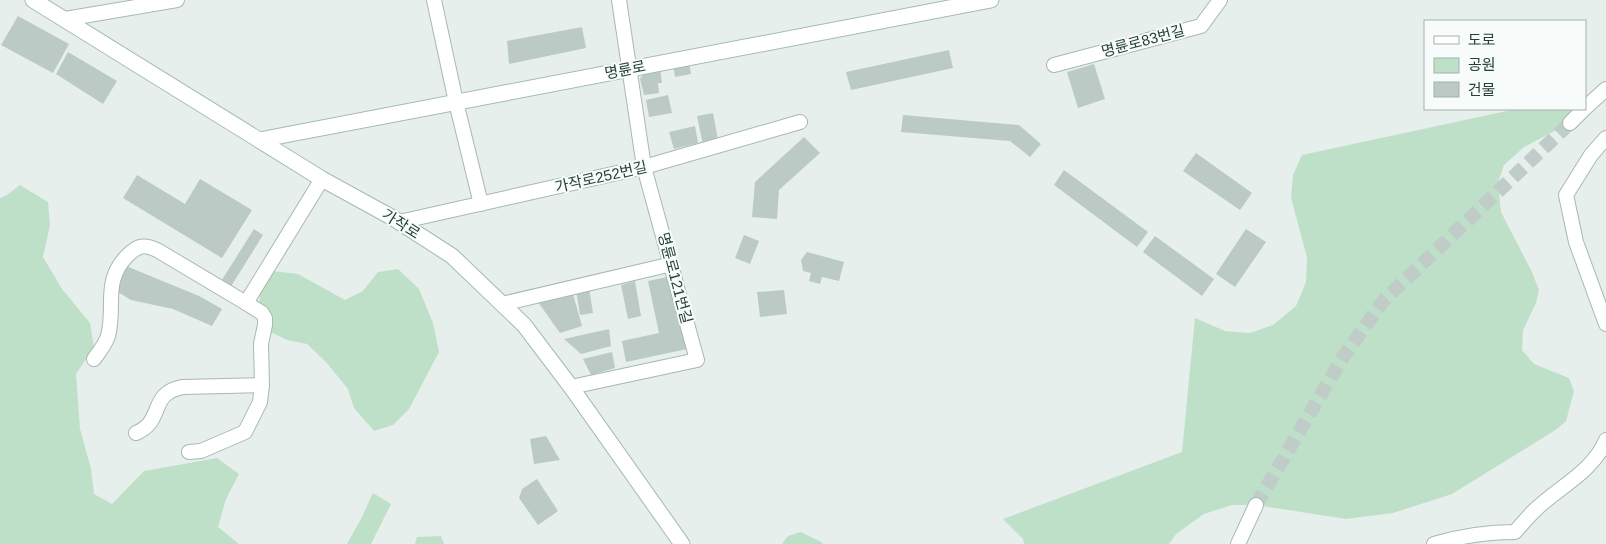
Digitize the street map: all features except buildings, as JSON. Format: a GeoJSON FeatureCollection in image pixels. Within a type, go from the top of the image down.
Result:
{"type":"FeatureCollection","features":[{"type":"Feature","properties":{"kind":"street","name":"가작로"},"geometry":{"type":"LineString","coordinates":[[33,0],[322,179],[399,222],[452,256],[524,325],[571,387],[677,542]]}},
{"type":"Feature","properties":{"kind":"street"},"geometry":{"type":"LineString","coordinates":[[55,0],[65,19],[177,0]]}},
{"type":"Feature","properties":{"kind":"street"},"geometry":{"type":"LineString","coordinates":[[434,0],[481,204]]}},
{"type":"Feature","properties":{"kind":"street","name":"명륜로121번길"},"geometry":{"type":"LineString","coordinates":[[571,387],[698,360],[644,167],[619,0]]}},
{"type":"Feature","properties":{"kind":"street","name":"명륜로"},"geometry":{"type":"LineString","coordinates":[[259,140],[991,0]]}},
{"type":"Feature","properties":{"kind":"street","name":"명륜로83번길"},"geometry":{"type":"LineString","coordinates":[[1054,65],[1201,26],[1220,0]]}},
{"type":"Feature","properties":{"kind":"street"},"geometry":{"type":"LineString","coordinates":[[1586,106],[1606,89]]}},
{"type":"Feature","properties":{"kind":"street"},"geometry":{"type":"LineString","coordinates":[[1570,123],[1582,110]]}},
{"type":"Feature","properties":{"kind":"street","name":"가작로252번길"},"geometry":{"type":"LineString","coordinates":[[399,222],[644,167],[800,122]]}},
{"type":"Feature","properties":{"kind":"street"},"geometry":{"type":"LineString","coordinates":[[1606,138],[1591,156],[1566,195],[1576,242],[1606,324]]}},
{"type":"Feature","properties":{"kind":"street"},"geometry":{"type":"LineString","coordinates":[[246,302],[322,179]]}},
{"type":"Feature","properties":{"kind":"street"},"geometry":{"type":"LineString","coordinates":[[94,359],[108,337],[111,283],[124,259],[132,250],[139,247],[147,246],[158,250],[262,313],[266,324],[261,344],[262,385],[260,402],[245,432],[201,452],[189,452]]}},
{"type":"Feature","properties":{"kind":"street"},"geometry":{"type":"LineString","coordinates":[[502,304],[672,264]]}},
{"type":"Feature","properties":{"kind":"street"},"geometry":{"type":"LineString","coordinates":[[136,433],[144,430],[149,424],[155,416],[157,405],[164,394],[171,389],[262,385]]}},
{"type":"Feature","properties":{"kind":"street"},"geometry":{"type":"LineString","coordinates":[[1434,544],[1493,532],[1516,532],[1534,511],[1601,452],[1606,440]]}},
{"type":"Feature","properties":{"kind":"street"},"geometry":{"type":"LineString","coordinates":[[1238,544],[1256,504]]}},
{"type":"Feature","properties":{"kind":"green space"},"geometry":{"type":"Polygon","coordinates":[[[1511,110],[1574,110],[1570,123],[1524,147],[1504,165],[1498,183],[1501,212],[1532,272],[1539,290],[1536,303],[1523,330],[1522,350],[1534,364],[1569,378],[1574,391],[1566,421],[1557,429],[1452,494],[1393,513],[1346,519],[1256,505],[1232,505],[1204,514],[1176,534],[1169,544],[1024,544],[1023,539],[1003,519],[1182,452],[1195,318],[1225,331],[1250,333],[1273,325],[1296,306],[1306,282],[1307,257],[1291,198],[1293,175],[1302,155],[1511,110]]]}},
{"type":"Feature","properties":{"kind":"green space"},"geometry":{"type":"Polygon","coordinates":[[[20,185],[48,202],[50,225],[43,257],[62,289],[90,323],[94,347],[76,374],[80,429],[91,469],[94,494],[112,504],[144,471],[217,458],[239,474],[226,499],[218,527],[239,544],[0,544],[0,198],[20,185]]]}},
{"type":"Feature","properties":{"kind":"green space"},"geometry":{"type":"Polygon","coordinates":[[[398,269],[419,289],[433,323],[439,352],[409,409],[393,425],[374,431],[354,408],[348,389],[326,362],[307,344],[287,340],[260,327],[258,308],[262,284],[272,271],[298,274],[345,300],[363,291],[378,272],[398,269]]]}},
{"type":"Feature","properties":{"kind":"green space"},"geometry":{"type":"Polygon","coordinates":[[[373,493],[391,504],[371,544],[347,544],[361,519],[373,493]]]}},
{"type":"Feature","properties":{"kind":"green space"},"geometry":{"type":"Polygon","coordinates":[[[801,532],[823,544],[782,544],[788,536],[801,532]]]}},
{"type":"Feature","properties":{"kind":"green space"},"geometry":{"type":"Polygon","coordinates":[[[441,536],[444,544],[415,544],[417,537],[441,536]]]}},
{"type":"Feature","properties":{"kind":"tunnel"},"geometry":{"type":"LineString","coordinates":[[1256,505],[1343,357],[1383,301],[1570,123]]}}]}
